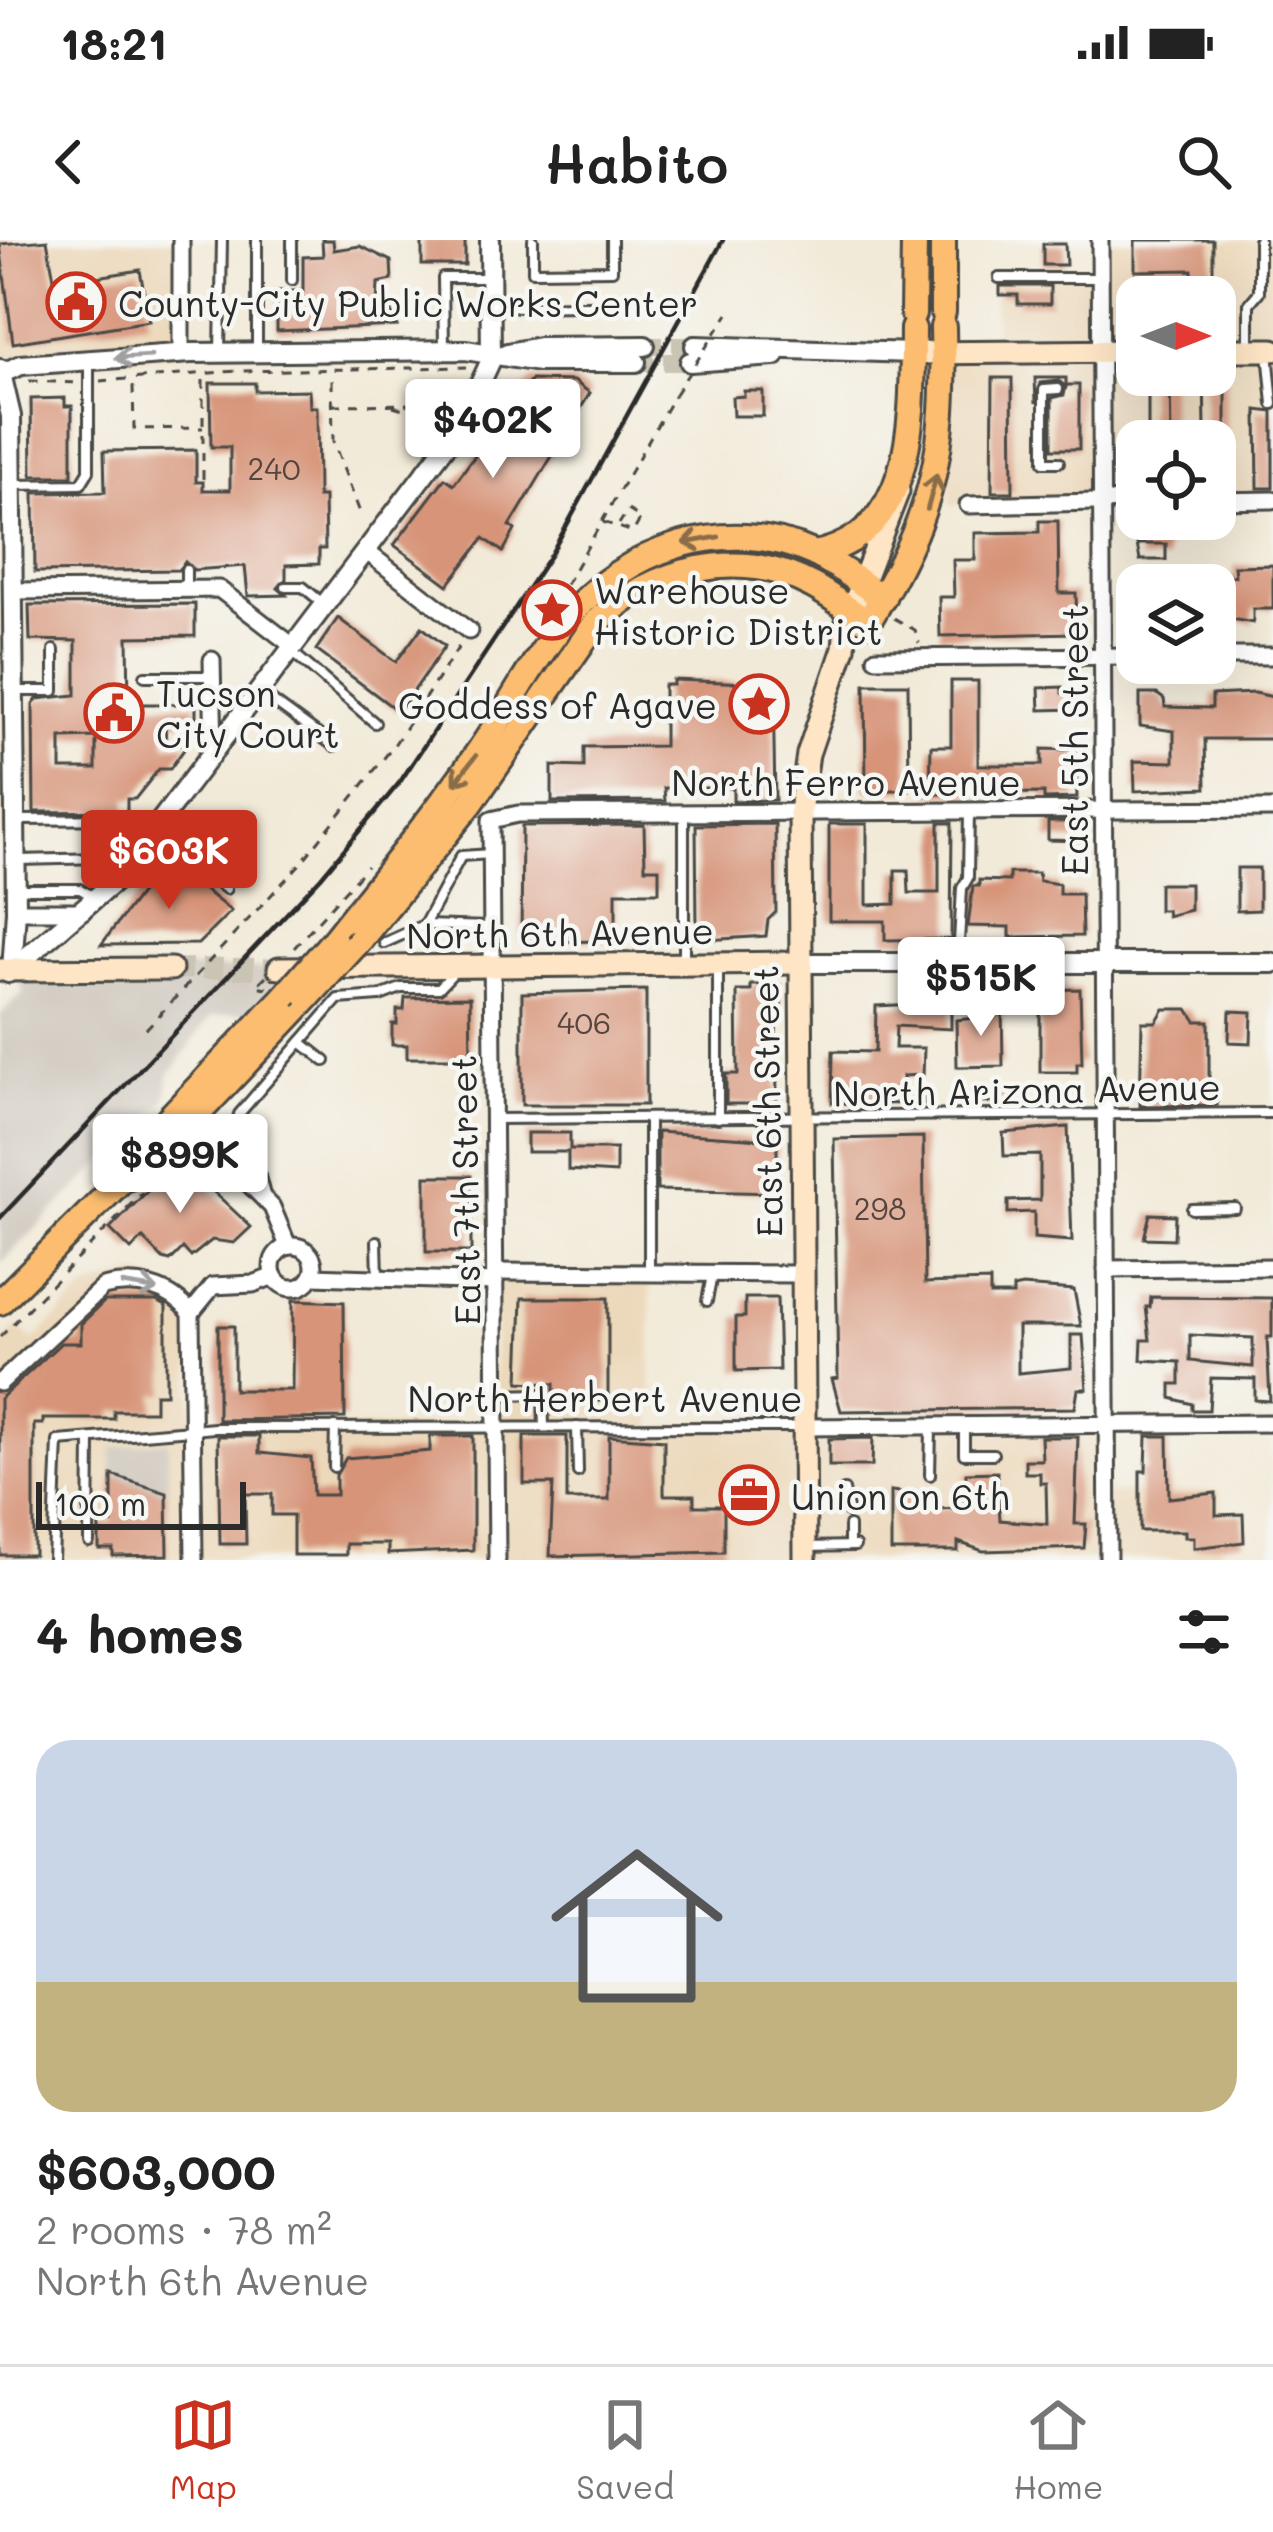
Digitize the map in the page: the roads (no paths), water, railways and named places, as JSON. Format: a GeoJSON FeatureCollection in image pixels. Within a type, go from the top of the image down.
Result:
{"type":"FeatureCollection","features":[{"type":"Feature","properties":{"kind":"main road","name":"East 6th Street"},"geometry":{"type":"LineString","coordinates":[[805,1553],[800,812],[808,754],[844,648],[867,621],[902,478],[911,431],[914,240]]}},
{"type":"Feature","properties":{"kind":"main road","name":"East 6th Street"},"geometry":{"type":"LineString","coordinates":[[874,592],[924,518],[933,490],[942,444],[943,240]]}},
{"type":"Feature","properties":{"kind":"main road"},"geometry":{"type":"LineString","coordinates":[[913,332],[944,330],[1116,352]]}},
{"type":"Feature","properties":{"kind":"main road"},"geometry":{"type":"LineString","coordinates":[[815,554],[860,536],[902,478]]}},
{"type":"Feature","properties":{"kind":"main road"},"geometry":{"type":"LineString","coordinates":[[359,941],[565,622],[606,581],[672,546],[753,537],[815,554],[874,592]]}},
{"type":"Feature","properties":{"kind":"main road"},"geometry":{"type":"LineString","coordinates":[[122,1180],[129,1160],[359,941],[471,803],[596,624],[622,602],[694,568],[738,565],[788,575],[867,621]]}},
{"type":"Feature","properties":{"kind":"main road","name":"North 6th Avenue"},"geometry":{"type":"LineString","coordinates":[[279,968],[800,963]]}},
{"type":"Feature","properties":{"kind":"main road"},"geometry":{"type":"LineString","coordinates":[[4,973],[171,969]]}},
{"type":"Feature","properties":{"kind":"main road"},"geometry":{"type":"LineString","coordinates":[[0,1302],[122,1180],[145,1170],[190,1124],[296,997]]}},
{"type":"Feature","properties":{"kind":"street"},"geometry":{"type":"LineString","coordinates":[[181,354],[182,240]]}},
{"type":"Feature","properties":{"kind":"street","name":"East 5th Street"},"geometry":{"type":"LineString","coordinates":[[1100,240],[1108,1560]]}},
{"type":"Feature","properties":{"kind":"street"},"geometry":{"type":"LineString","coordinates":[[4,973],[92,905],[123,871],[460,427],[491,356],[491,244]]}},
{"type":"Feature","properties":{"kind":"street"},"geometry":{"type":"LineString","coordinates":[[693,354],[797,353],[913,332]]}},
{"type":"Feature","properties":{"kind":"street"},"geometry":{"type":"LineString","coordinates":[[4,973],[16,910],[16,820],[10,702],[14,591],[8,495],[10,406],[1,372],[21,365],[181,354],[444,350],[539,362],[641,354]]}},
{"type":"Feature","properties":{"kind":"street"},"geometry":{"type":"LineString","coordinates":[[1236,501],[1273,500]]}},
{"type":"Feature","properties":{"kind":"street"},"geometry":{"type":"LineString","coordinates":[[968,505],[1116,503]]}},
{"type":"Feature","properties":{"kind":"street"},"geometry":{"type":"LineString","coordinates":[[367,552],[469,631]]}},
{"type":"Feature","properties":{"kind":"street"},"geometry":{"type":"LineString","coordinates":[[14,591],[219,589],[292,648]]}},
{"type":"Feature","properties":{"kind":"street"},"geometry":{"type":"LineString","coordinates":[[876,658],[1116,656]]}},
{"type":"Feature","properties":{"kind":"street"},"geometry":{"type":"LineString","coordinates":[[1236,656],[1273,656]]}},
{"type":"Feature","properties":{"kind":"street"},"geometry":{"type":"LineString","coordinates":[[212,668],[214,752]]}},
{"type":"Feature","properties":{"kind":"street","name":"North Ferro Avenue"},"geometry":{"type":"LineString","coordinates":[[491,820],[518,814],[1273,809]]}},
{"type":"Feature","properties":{"kind":"street","name":"East 7th Street"},"geometry":{"type":"LineString","coordinates":[[491,820],[497,1560]]}},
{"type":"Feature","properties":{"kind":"street"},"geometry":{"type":"LineString","coordinates":[[16,910],[92,905]]}},
{"type":"Feature","properties":{"kind":"street","name":"North 6th Avenue"},"geometry":{"type":"LineString","coordinates":[[800,963],[1273,963]]}},
{"type":"Feature","properties":{"kind":"street"},"geometry":{"type":"LineString","coordinates":[[190,1124],[266,1200],[288,1246]]}},
{"type":"Feature","properties":{"kind":"street"},"geometry":{"type":"LineString","coordinates":[[288,1246],[301,1247],[312,1256],[313,1276],[304,1286],[290,1289],[274,1276],[273,1261],[288,1246]]}},
{"type":"Feature","properties":{"kind":"street"},"geometry":{"type":"LineString","coordinates":[[1106,1269],[1273,1268]]}},
{"type":"Feature","properties":{"kind":"street"},"geometry":{"type":"LineString","coordinates":[[313,1276],[378,1281],[650,1273],[711,1292],[803,1274]]}},
{"type":"Feature","properties":{"kind":"street"},"geometry":{"type":"LineString","coordinates":[[194,1560],[191,1312],[213,1286],[253,1284],[274,1276]]}},
{"type":"Feature","properties":{"kind":"street"},"geometry":{"type":"LineString","coordinates":[[0,1383],[85,1298],[103,1287],[136,1283],[171,1295],[191,1312]]}},
{"type":"Feature","properties":{"kind":"street","name":"North Herbert Avenue"},"geometry":{"type":"LineString","coordinates":[[804,1427],[1273,1423]]}},
{"type":"Feature","properties":{"kind":"lane"},"geometry":{"type":"LineString","coordinates":[[220,353],[221,240]]}},
{"type":"Feature","properties":{"kind":"lane"},"geometry":{"type":"LineString","coordinates":[[257,240],[257,352]]}},
{"type":"Feature","properties":{"kind":"lane"},"geometry":{"type":"LineString","coordinates":[[292,240],[292,280]]}},
{"type":"Feature","properties":{"kind":"lane"},"geometry":{"type":"LineString","coordinates":[[533,240],[533,271],[611,269],[612,240]]}},
{"type":"Feature","properties":{"kind":"lane"},"geometry":{"type":"LineString","coordinates":[[1259,240],[1259,292],[1249,304],[1273,404]]}},
{"type":"Feature","properties":{"kind":"lane"},"geometry":{"type":"LineString","coordinates":[[444,350],[443,278],[491,278]]}},
{"type":"Feature","properties":{"kind":"lane"},"geometry":{"type":"LineString","coordinates":[[999,278],[1100,278]]}},
{"type":"Feature","properties":{"kind":"lane"},"geometry":{"type":"LineString","coordinates":[[491,307],[591,306]]}},
{"type":"Feature","properties":{"kind":"lane"},"geometry":{"type":"LineString","coordinates":[[8,495],[81,484],[89,471],[89,360]]}},
{"type":"Feature","properties":{"kind":"lane"},"geometry":{"type":"LineString","coordinates":[[1058,389],[1044,390],[1044,462],[1059,462]]}},
{"type":"Feature","properties":{"kind":"lane"},"geometry":{"type":"LineString","coordinates":[[186,570],[186,589]]}},
{"type":"Feature","properties":{"kind":"lane"},"geometry":{"type":"LineString","coordinates":[[286,587],[303,587],[326,604]]}},
{"type":"Feature","properties":{"kind":"lane"},"geometry":{"type":"LineString","coordinates":[[292,648],[375,722]]}},
{"type":"Feature","properties":{"kind":"lane"},"geometry":{"type":"LineString","coordinates":[[10,702],[54,691],[54,650]]}},
{"type":"Feature","properties":{"kind":"lane"},"geometry":{"type":"LineString","coordinates":[[145,676],[212,668]]}},
{"type":"Feature","properties":{"kind":"lane"},"geometry":{"type":"LineString","coordinates":[[259,691],[334,746]]}},
{"type":"Feature","properties":{"kind":"lane"},"geometry":{"type":"LineString","coordinates":[[957,962],[962,888],[968,878],[969,811]]}},
{"type":"Feature","properties":{"kind":"lane"},"geometry":{"type":"LineString","coordinates":[[684,812],[684,964]]}},
{"type":"Feature","properties":{"kind":"lane"},"geometry":{"type":"LineString","coordinates":[[16,820],[128,819],[226,889]]}},
{"type":"Feature","properties":{"kind":"lane"},"geometry":{"type":"LineString","coordinates":[[424,925],[461,856],[491,854]]}},
{"type":"Feature","properties":{"kind":"lane"},"geometry":{"type":"LineString","coordinates":[[16,860],[103,858],[123,871]]}},
{"type":"Feature","properties":{"kind":"lane"},"geometry":{"type":"LineString","coordinates":[[16,889],[80,889],[92,905]]}},
{"type":"Feature","properties":{"kind":"lane"},"geometry":{"type":"LineString","coordinates":[[359,941],[424,925],[491,927]]}},
{"type":"Feature","properties":{"kind":"lane"},"geometry":{"type":"LineString","coordinates":[[718,963],[718,1118]]}},
{"type":"Feature","properties":{"kind":"lane"},"geometry":{"type":"LineString","coordinates":[[266,1200],[260,1176],[238,1149],[236,1123],[302,1042],[344,996],[439,988],[457,967]]}},
{"type":"Feature","properties":{"kind":"lane"},"geometry":{"type":"LineString","coordinates":[[302,1042],[326,1061]]}},
{"type":"Feature","properties":{"kind":"lane","name":"North Arizona Avenue"},"geometry":{"type":"LineString","coordinates":[[493,1119],[1273,1113]]}},
{"type":"Feature","properties":{"kind":"lane"},"geometry":{"type":"LineString","coordinates":[[649,1118],[650,1273]]}},
{"type":"Feature","properties":{"kind":"lane"},"geometry":{"type":"LineString","coordinates":[[1192,1209],[1235,1208]]}},
{"type":"Feature","properties":{"kind":"lane"},"geometry":{"type":"LineString","coordinates":[[377,1241],[378,1281]]}},
{"type":"Feature","properties":{"kind":"lane"},"geometry":{"type":"LineString","coordinates":[[496,1395],[543,1394],[544,1426]]}},
{"type":"Feature","properties":{"kind":"lane"},"geometry":{"type":"LineString","coordinates":[[577,1426],[578,1472]]}},
{"type":"Feature","properties":{"kind":"lane"},"geometry":{"type":"LineString","coordinates":[[931,1474],[932,1426]]}},
{"type":"Feature","properties":{"kind":"lane"},"geometry":{"type":"LineString","coordinates":[[964,1426],[964,1454],[993,1454]]}},
{"type":"Feature","properties":{"kind":"lane"},"geometry":{"type":"LineString","coordinates":[[334,1467],[335,1427]]}},
{"type":"Feature","properties":{"kind":"lane","name":"North Herbert Avenue"},"geometry":{"type":"LineString","coordinates":[[90,1439],[193,1429],[804,1427]]}},
{"type":"Feature","properties":{"kind":"lane"},"geometry":{"type":"LineString","coordinates":[[52,1560],[58,1441],[90,1439],[89,1542]]}},
{"type":"Feature","properties":{"kind":"lane"},"geometry":{"type":"LineString","coordinates":[[844,1490],[849,1513]]}},
{"type":"Feature","properties":{"kind":"lane"},"geometry":{"type":"LineString","coordinates":[[805,1553],[852,1546],[849,1526]]}},
{"type":"Feature","properties":{"kind":"tunnel"},"geometry":{"type":"LineString","coordinates":[[645,346],[695,346]]}},
{"type":"Feature","properties":{"kind":"tunnel"},"geometry":{"type":"LineString","coordinates":[[636,362],[690,362]]}},
{"type":"Feature","properties":{"kind":"tunnel"},"geometry":{"type":"LineString","coordinates":[[171,969],[279,968]]}},
{"type":"Feature","properties":{"kind":"railway"},"geometry":{"type":"LineString","coordinates":[[0,1218],[321,877],[400,782],[551,554],[723,240]]}},
{"type":"Feature","properties":{"kind":"place","name":"County-City Public Works Center"},"geometry":{"type":"Point","coordinates":[76,302]}},
{"type":"Feature","properties":{"kind":"place","name":"Warehouse Historic District"},"geometry":{"type":"Point","coordinates":[552,610]}},
{"type":"Feature","properties":{"kind":"place","name":"Goddess of Agave"},"geometry":{"type":"Point","coordinates":[759,704]}},
{"type":"Feature","properties":{"kind":"place","name":"Tucson City Court"},"geometry":{"type":"Point","coordinates":[114,713]}},
{"type":"Feature","properties":{"kind":"place","name":"Union on 6th"},"geometry":{"type":"Point","coordinates":[749,1495]}}]}
